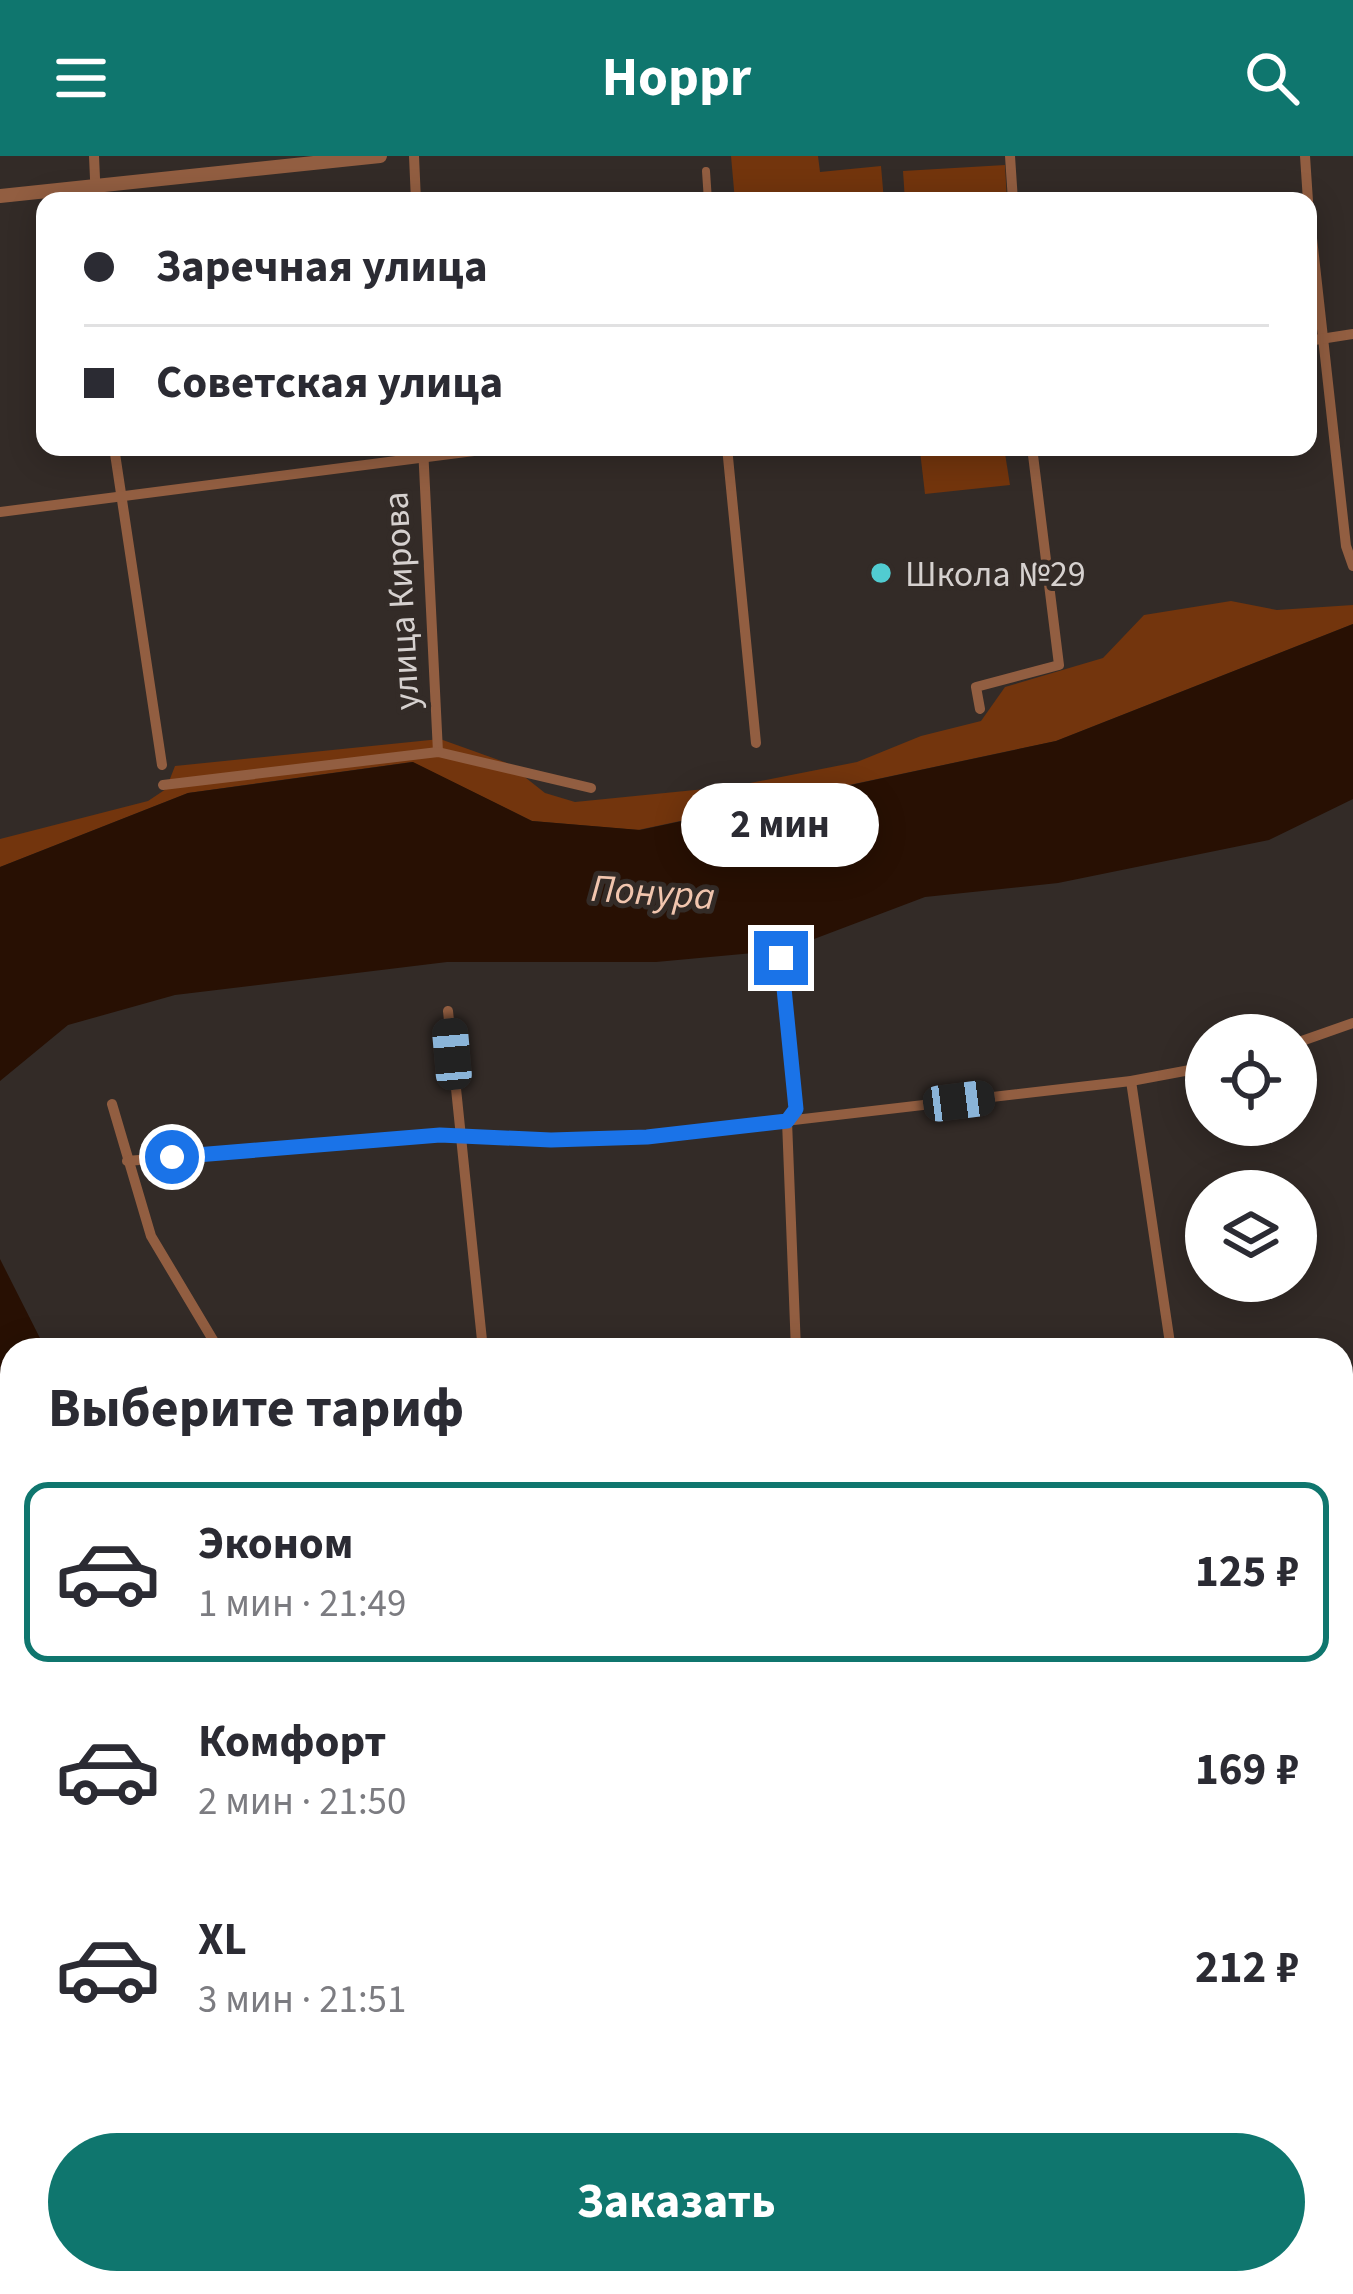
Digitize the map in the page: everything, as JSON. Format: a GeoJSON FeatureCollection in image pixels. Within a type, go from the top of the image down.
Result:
{"type":"FeatureCollection","features":[{"type":"Feature","properties":{"kind":"street"},"geometry":{"type":"LineString","coordinates":[[94,156],[96,192]]}},
{"type":"Feature","properties":{"kind":"street"},"geometry":{"type":"LineString","coordinates":[[111,192],[380,156]]}},
{"type":"Feature","properties":{"kind":"street"},"geometry":{"type":"LineString","coordinates":[[415,156],[416,192]]}},
{"type":"Feature","properties":{"kind":"street"},"geometry":{"type":"LineString","coordinates":[[1010,156],[1012,192]]}},
{"type":"Feature","properties":{"kind":"street"},"geometry":{"type":"LineString","coordinates":[[1305,156],[1307,192]]}},
{"type":"Feature","properties":{"kind":"street"},"geometry":{"type":"LineString","coordinates":[[706,171],[708,192]]}},
{"type":"Feature","properties":{"kind":"street"},"geometry":{"type":"LineString","coordinates":[[0,196],[36,195]]}},
{"type":"Feature","properties":{"kind":"street"},"geometry":{"type":"LineString","coordinates":[[1317,340],[1353,334]]}},
{"type":"Feature","properties":{"kind":"street"},"geometry":{"type":"LineString","coordinates":[[1317,359],[1353,566]]}},
{"type":"Feature","properties":{"kind":"street"},"geometry":{"type":"LineString","coordinates":[[115,456],[161,765]]}},
{"type":"Feature","properties":{"kind":"street"},"geometry":{"type":"LineString","coordinates":[[0,512],[118,500],[404,456]]}},
{"type":"Feature","properties":{"kind":"street","name":"улица Кирова"},"geometry":{"type":"LineString","coordinates":[[423,456],[438,752]]}},
{"type":"Feature","properties":{"kind":"street"},"geometry":{"type":"LineString","coordinates":[[728,456],[756,743]]}},
{"type":"Feature","properties":{"kind":"street"},"geometry":{"type":"LineString","coordinates":[[980,709],[976,687],[1059,664],[1033,456]]}},
{"type":"Feature","properties":{"kind":"street"},"geometry":{"type":"LineString","coordinates":[[163,785],[438,752],[591,788]]}},
{"type":"Feature","properties":{"kind":"street"},"geometry":{"type":"LineString","coordinates":[[781,958],[796,1109],[787,1121],[796,1338]]}},
{"type":"Feature","properties":{"kind":"street"},"geometry":{"type":"LineString","coordinates":[[448,1011],[482,1338]]}},
{"type":"Feature","properties":{"kind":"street"},"geometry":{"type":"LineString","coordinates":[[1317,1036],[1353,1023]]}},
{"type":"Feature","properties":{"kind":"street"},"geometry":{"type":"LineString","coordinates":[[127,1162],[440,1135],[459,1139],[647,1137],[1185,1071]]}},
{"type":"Feature","properties":{"kind":"street"},"geometry":{"type":"LineString","coordinates":[[1131,1081],[1169,1338]]}},
{"type":"Feature","properties":{"kind":"street"},"geometry":{"type":"LineString","coordinates":[[112,1104],[151,1236],[212,1338]]}},
{"type":"Feature","properties":{"kind":"shaded area"},"geometry":{"type":"Polygon","coordinates":[[[731,156],[818,156],[820,172],[881,166],[883,192],[734,192],[731,156]]]}},
{"type":"Feature","properties":{"kind":"shaded area"},"geometry":{"type":"Polygon","coordinates":[[[1005,165],[1006,192],[904,192],[903,171],[1005,165]]]}},
{"type":"Feature","properties":{"kind":"shaded area"},"geometry":{"type":"Polygon","coordinates":[[[921,456],[1005,456],[1010,485],[925,494],[921,456]]]}},
{"type":"Feature","properties":{"kind":"shaded area"},"geometry":{"type":"Polygon","coordinates":[[[1231,601],[1277,610],[1353,605],[1353,624],[1056,741],[638,830],[532,821],[412,762],[188,793],[0,867],[0,839],[148,801],[166,789],[175,766],[440,739],[507,763],[545,793],[575,802],[735,786],[857,762],[921,736],[981,721],[1005,687],[1103,658],[1144,615],[1231,601]]]}},
{"type":"Feature","properties":{"kind":"water","name":"Понура"},"geometry":{"type":"Polygon","coordinates":[[[1353,624],[1353,799],[1269,840],[1058,883],[925,897],[785,950],[656,962],[447,962],[175,995],[68,1025],[0,1081],[0,867],[188,793],[413,762],[532,821],[640,830],[1056,741],[1353,624]]]}},
{"type":"Feature","properties":{"kind":"water"},"geometry":{"type":"Polygon","coordinates":[[[0,1259],[40,1338],[0,1338],[0,1259]]]}},
{"type":"Feature","properties":{"kind":"place","name":"Школа №29"},"geometry":{"type":"Point","coordinates":[881,573]}},
{"type":"Feature","properties":{"kind":"route"},"geometry":{"type":"LineString","coordinates":[[172,1157],[440,1135],[551,1140],[647,1137],[787,1121],[796,1109],[781,958]]}}]}
